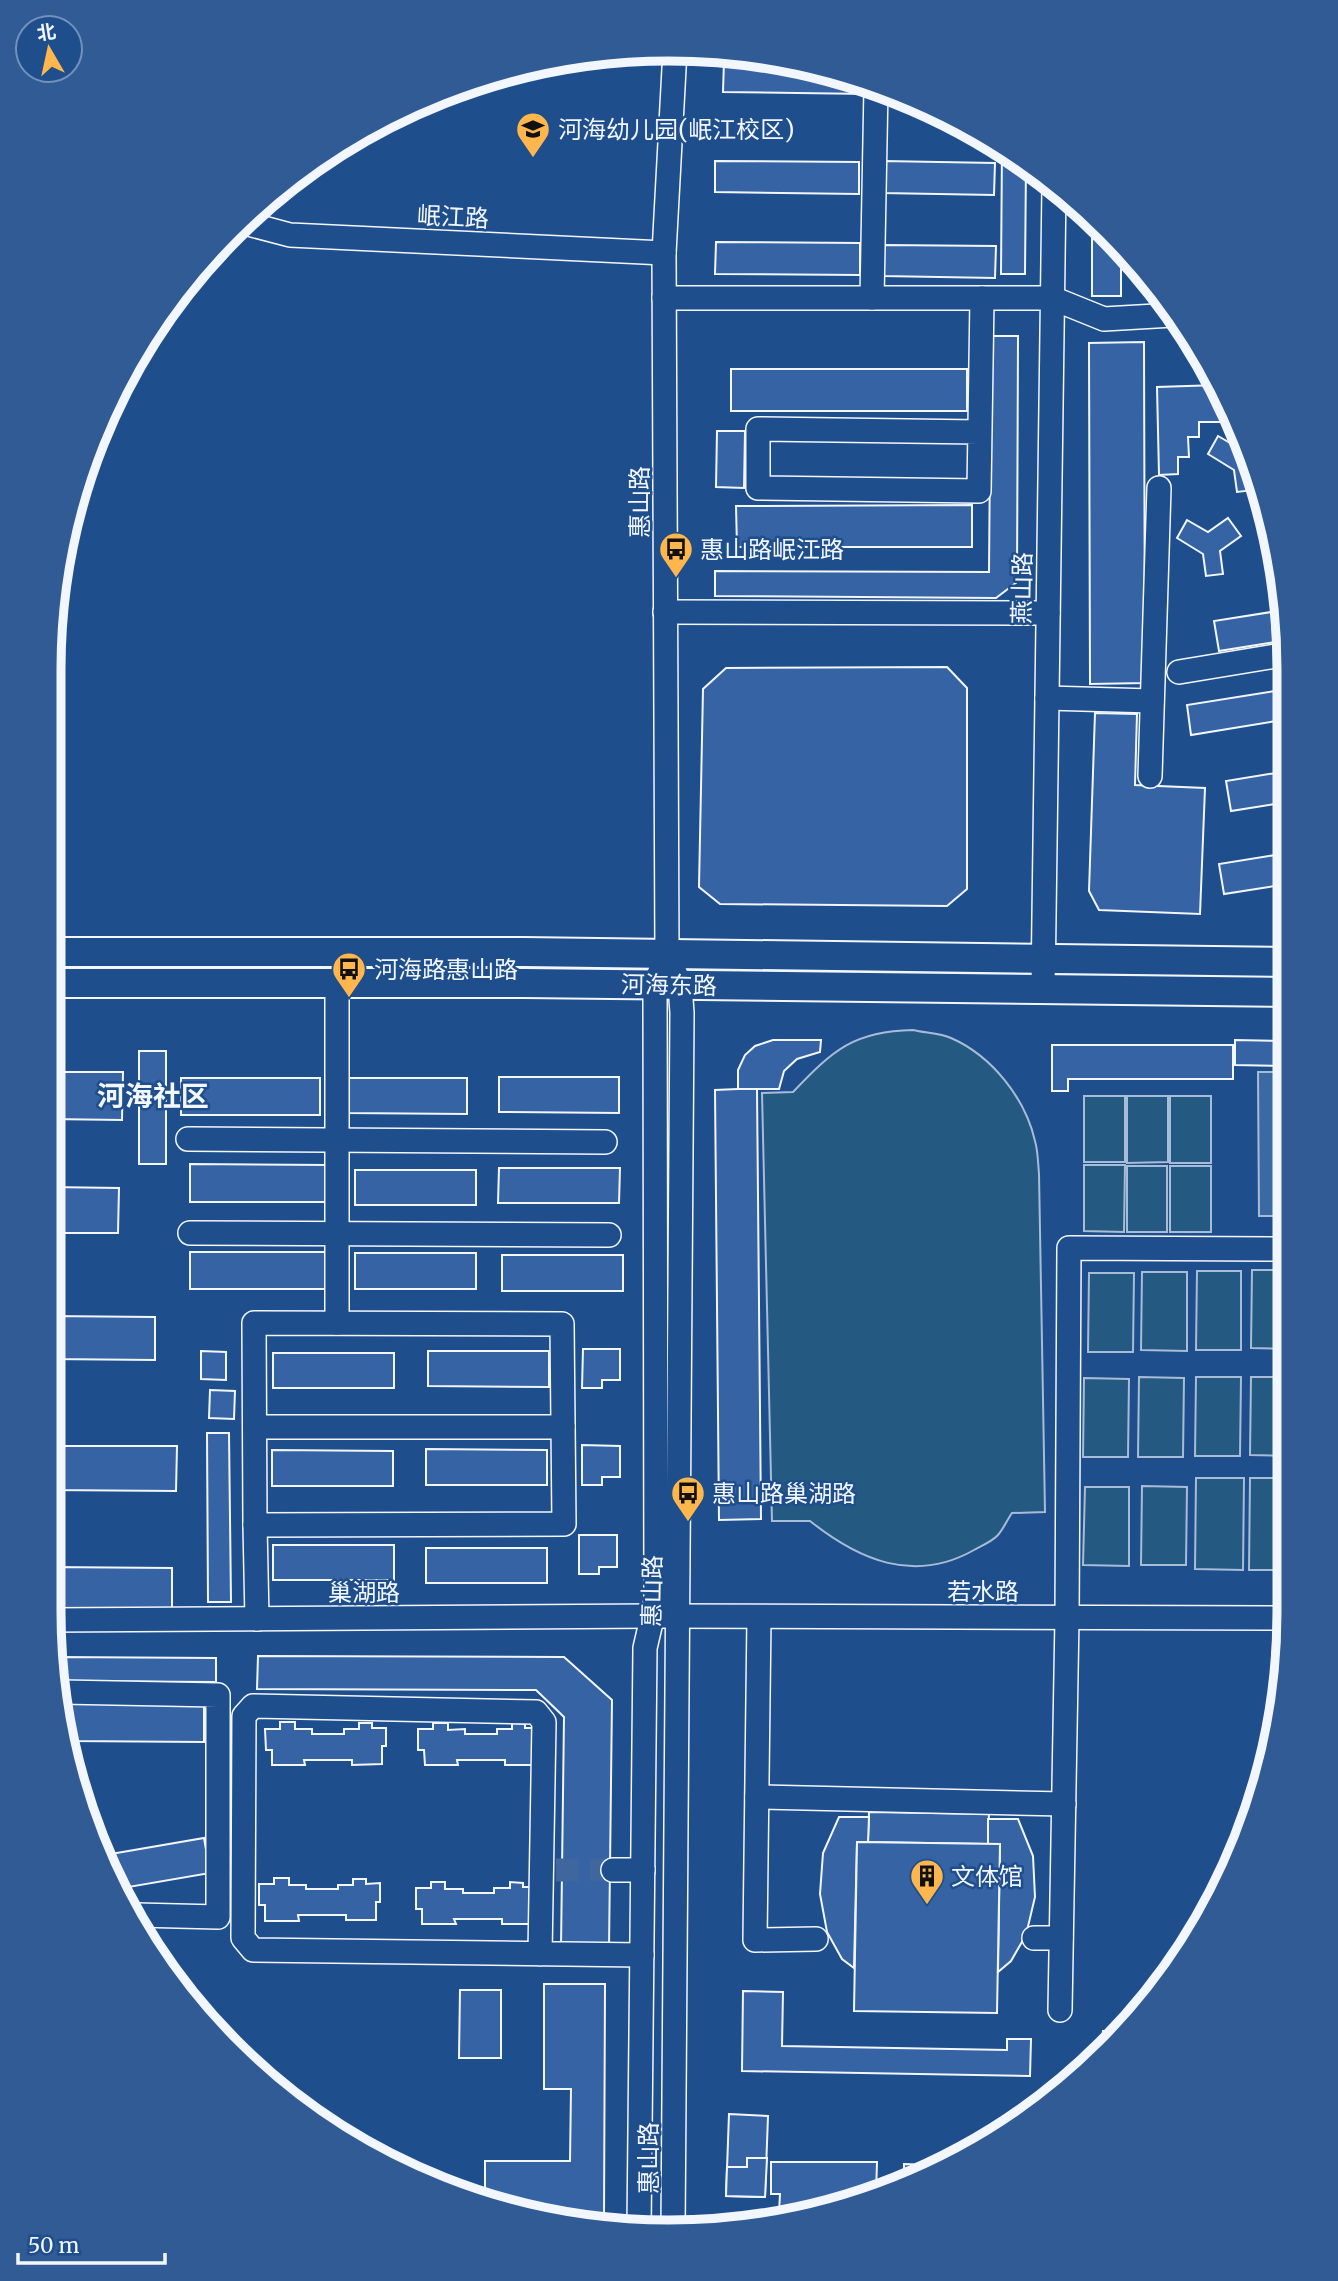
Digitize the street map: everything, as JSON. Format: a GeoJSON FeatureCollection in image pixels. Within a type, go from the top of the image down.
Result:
{"type":"FeatureCollection","features":[{"type":"Feature","properties":{"kind":"main road","name":"河海东路"},"geometry":{"type":"LineString","coordinates":[[61,952],[667,954],[1277,962]]}},
{"type":"Feature","properties":{"kind":"main road","name":"河海东路"},"geometry":{"type":"LineString","coordinates":[[61,983],[668,985],[1277,992]]}},
{"type":"Feature","properties":{"kind":"street","name":"惠山路"},"geometry":{"type":"LineString","coordinates":[[673,2220],[678,1616],[667,954],[664,253],[674,61]]}},
{"type":"Feature","properties":{"kind":"street"},"geometry":{"type":"LineString","coordinates":[[872,298],[876,98]]}},
{"type":"Feature","properties":{"kind":"street","name":"燕山路"},"geometry":{"type":"LineString","coordinates":[[1043,989],[1054,199]]}},
{"type":"Feature","properties":{"kind":"street","name":"岷江路"},"geometry":{"type":"LineString","coordinates":[[253,226],[290,236],[664,253]]}},
{"type":"Feature","properties":{"kind":"street"},"geometry":{"type":"LineString","coordinates":[[664,298],[1052,298],[1104,319],[1163,316]]}},
{"type":"Feature","properties":{"kind":"street"},"geometry":{"type":"LineString","coordinates":[[979,432],[758,429],[758,488],[978,491],[982,298]]}},
{"type":"Feature","properties":{"kind":"street"},"geometry":{"type":"LineString","coordinates":[[1150,776],[1159,488]]}},
{"type":"Feature","properties":{"kind":"street"},"geometry":{"type":"LineString","coordinates":[[666,612],[1048,612]]}},
{"type":"Feature","properties":{"kind":"street"},"geometry":{"type":"LineString","coordinates":[[1179,672],[1276,656]]}},
{"type":"Feature","properties":{"kind":"street"},"geometry":{"type":"LineString","coordinates":[[1047,698],[1152,701]]}},
{"type":"Feature","properties":{"kind":"street"},"geometry":{"type":"LineString","coordinates":[[337,983],[337,1323]]}},
{"type":"Feature","properties":{"kind":"street","name":"惠山路"},"geometry":{"type":"LineString","coordinates":[[639,2219],[645,1648],[656,1601],[668,985]]}},
{"type":"Feature","properties":{"kind":"street"},"geometry":{"type":"LineString","coordinates":[[188,1139],[605,1142]]}},
{"type":"Feature","properties":{"kind":"street"},"geometry":{"type":"LineString","coordinates":[[190,1233],[609,1235]]}},
{"type":"Feature","properties":{"kind":"street"},"geometry":{"type":"LineString","coordinates":[[1060,2010],[1067,1618],[1069,1248],[1277,1249]]}},
{"type":"Feature","properties":{"kind":"street"},"geometry":{"type":"LineString","coordinates":[[255,1525],[564,1524],[562,1324],[254,1323],[255,1525],[257,1619]]}},
{"type":"Feature","properties":{"kind":"street"},"geometry":{"type":"LineString","coordinates":[[255,1427],[563,1427]]}},
{"type":"Feature","properties":{"kind":"street","name":"巢湖路"},"geometry":{"type":"LineString","coordinates":[[61,1620],[678,1616]]}},
{"type":"Feature","properties":{"kind":"street","name":"若水路"},"geometry":{"type":"LineString","coordinates":[[678,1616],[1277,1618]]}},
{"type":"Feature","properties":{"kind":"street"},"geometry":{"type":"LineString","coordinates":[[759,1617],[755,1940],[816,1939]]}},
{"type":"Feature","properties":{"kind":"street"},"geometry":{"type":"LineString","coordinates":[[66,1692],[218,1695],[218,1917],[142,1914]]}},
{"type":"Feature","properties":{"kind":"street"},"geometry":{"type":"LineString","coordinates":[[540,1954],[549,1870],[544,1722],[536,1712],[253,1706],[244,1716],[243,1938],[253,1951],[540,1954],[642,1955]]}},
{"type":"Feature","properties":{"kind":"street"},"geometry":{"type":"LineString","coordinates":[[757,1797],[1064,1804]]}},
{"type":"Feature","properties":{"kind":"street"},"geometry":{"type":"LineString","coordinates":[[613,1870],[643,1870]]}},
{"type":"Feature","properties":{"kind":"street"},"geometry":{"type":"LineString","coordinates":[[1034,1938],[1061,1938]]}},
{"type":"Feature","properties":{"kind":"shaded area"},"geometry":{"type":"Polygon","coordinates":[[[913,1030],[951,1038],[993,1067],[1015,1094],[1035,1141],[1039,1174],[1045,1512],[1012,1513],[997,1536],[974,1550],[952,1560],[909,1566],[888,1563],[848,1547],[810,1521],[772,1521],[762,1093],[793,1092],[833,1054],[860,1039],[875,1034],[913,1030]]]}},
{"type":"Feature","properties":{"kind":"shaded area"},"geometry":{"type":"Polygon","coordinates":[[[1258,1072],[1277,1072],[1277,1216],[1259,1216],[1258,1072]]]}},
{"type":"Feature","properties":{"kind":"shaded area"},"geometry":{"type":"Polygon","coordinates":[[[1084,1096],[1125,1096],[1125,1162],[1084,1162],[1084,1096]]]}},
{"type":"Feature","properties":{"kind":"shaded area"},"geometry":{"type":"Polygon","coordinates":[[[1127,1096],[1168,1096],[1168,1162],[1127,1163],[1127,1096]]]}},
{"type":"Feature","properties":{"kind":"shaded area"},"geometry":{"type":"Polygon","coordinates":[[[1170,1096],[1211,1096],[1211,1163],[1170,1163],[1170,1096]]]}},
{"type":"Feature","properties":{"kind":"shaded area"},"geometry":{"type":"Polygon","coordinates":[[[1084,1165],[1125,1165],[1124,1232],[1084,1231],[1084,1165]]]}},
{"type":"Feature","properties":{"kind":"shaded area"},"geometry":{"type":"Polygon","coordinates":[[[1127,1166],[1167,1166],[1167,1232],[1127,1232],[1127,1166]]]}},
{"type":"Feature","properties":{"kind":"shaded area"},"geometry":{"type":"Polygon","coordinates":[[[1170,1166],[1211,1166],[1211,1232],[1170,1232],[1170,1166]]]}},
{"type":"Feature","properties":{"kind":"shaded area"},"geometry":{"type":"Polygon","coordinates":[[[1252,1270],[1277,1270],[1277,1349],[1251,1348],[1252,1270]]]}},
{"type":"Feature","properties":{"kind":"shaded area"},"geometry":{"type":"Polygon","coordinates":[[[1197,1271],[1241,1271],[1241,1350],[1196,1350],[1197,1271]]]}},
{"type":"Feature","properties":{"kind":"shaded area"},"geometry":{"type":"Polygon","coordinates":[[[1142,1272],[1187,1272],[1187,1351],[1141,1350],[1142,1272]]]}},
{"type":"Feature","properties":{"kind":"shaded area"},"geometry":{"type":"Polygon","coordinates":[[[1089,1273],[1134,1273],[1133,1352],[1088,1352],[1089,1273]]]}},
{"type":"Feature","properties":{"kind":"shaded area"},"geometry":{"type":"Polygon","coordinates":[[[1139,1377],[1184,1378],[1183,1457],[1138,1457],[1139,1377]]]}},
{"type":"Feature","properties":{"kind":"shaded area"},"geometry":{"type":"Polygon","coordinates":[[[1196,1377],[1241,1377],[1240,1456],[1195,1456],[1196,1377]]]}},
{"type":"Feature","properties":{"kind":"shaded area"},"geometry":{"type":"Polygon","coordinates":[[[1251,1377],[1277,1377],[1277,1456],[1250,1455],[1251,1377]]]}},
{"type":"Feature","properties":{"kind":"shaded area"},"geometry":{"type":"Polygon","coordinates":[[[1084,1378],[1129,1379],[1128,1457],[1083,1457],[1084,1378]]]}},
{"type":"Feature","properties":{"kind":"shaded area"},"geometry":{"type":"Polygon","coordinates":[[[1196,1478],[1244,1478],[1243,1570],[1195,1569],[1196,1478]]]}},
{"type":"Feature","properties":{"kind":"shaded area"},"geometry":{"type":"Polygon","coordinates":[[[1250,1478],[1277,1478],[1277,1570],[1249,1570],[1250,1478]]]}},
{"type":"Feature","properties":{"kind":"shaded area"},"geometry":{"type":"Polygon","coordinates":[[[1142,1486],[1187,1487],[1186,1565],[1141,1565],[1142,1486]]]}},
{"type":"Feature","properties":{"kind":"shaded area"},"geometry":{"type":"Polygon","coordinates":[[[1085,1487],[1129,1487],[1129,1566],[1083,1565],[1085,1487]]]}},
{"type":"Feature","properties":{"kind":"building"},"geometry":{"type":"Polygon","coordinates":[[[724,64],[788,73],[864,94],[723,92],[724,64]]]}},
{"type":"Feature","properties":{"kind":"building"},"geometry":{"type":"Polygon","coordinates":[[[715,161],[859,162],[859,194],[715,192],[715,161]]]}},
{"type":"Feature","properties":{"kind":"building"},"geometry":{"type":"Polygon","coordinates":[[[883,161],[995,163],[994,195],[882,193],[883,161]]]}},
{"type":"Feature","properties":{"kind":"building"},"geometry":{"type":"Polygon","coordinates":[[[1002,161],[1026,178],[1025,274],[1001,274],[1002,161]]]}},
{"type":"Feature","properties":{"kind":"building"},"geometry":{"type":"Polygon","coordinates":[[[1092,232],[1121,263],[1121,296],[1092,296],[1092,232]]]}},
{"type":"Feature","properties":{"kind":"building"},"geometry":{"type":"Polygon","coordinates":[[[716,242],[860,243],[860,275],[715,274],[716,242]]]}},
{"type":"Feature","properties":{"kind":"building"},"geometry":{"type":"Polygon","coordinates":[[[884,245],[996,246],[995,278],[883,276],[884,245]]]}},
{"type":"Feature","properties":{"kind":"building"},"geometry":{"type":"Polygon","coordinates":[[[991,336],[1018,336],[1017,582],[996,598],[715,596],[715,571],[989,572],[991,336]]]}},
{"type":"Feature","properties":{"kind":"building"},"geometry":{"type":"Polygon","coordinates":[[[1144,342],[1145,683],[1090,684],[1089,343],[1144,342]]]}},
{"type":"Feature","properties":{"kind":"building"},"geometry":{"type":"Polygon","coordinates":[[[731,369],[967,369],[967,411],[731,411],[731,369]]]}},
{"type":"Feature","properties":{"kind":"building"},"geometry":{"type":"Polygon","coordinates":[[[1206,385],[1221,415],[1221,422],[1199,422],[1199,437],[1188,437],[1189,457],[1178,457],[1178,474],[1159,475],[1157,387],[1206,385]]]}},
{"type":"Feature","properties":{"kind":"building"},"geometry":{"type":"Polygon","coordinates":[[[717,431],[745,431],[744,488],[716,487],[717,431]]]}},
{"type":"Feature","properties":{"kind":"building"},"geometry":{"type":"Polygon","coordinates":[[[1218,436],[1233,445],[1249,491],[1237,492],[1234,470],[1208,454],[1218,436]]]}},
{"type":"Feature","properties":{"kind":"building"},"geometry":{"type":"Polygon","coordinates":[[[972,505],[972,547],[737,547],[736,506],[972,505]]]}},
{"type":"Feature","properties":{"kind":"building"},"geometry":{"type":"Polygon","coordinates":[[[1228,518],[1241,536],[1220,551],[1223,574],[1206,576],[1203,554],[1177,538],[1187,520],[1208,532],[1228,518]]]}},
{"type":"Feature","properties":{"kind":"building"},"geometry":{"type":"Polygon","coordinates":[[[1274,612],[1276,642],[1219,651],[1214,621],[1274,612]]]}},
{"type":"Feature","properties":{"kind":"building"},"geometry":{"type":"Polygon","coordinates":[[[947,667],[967,688],[967,889],[947,906],[720,904],[699,887],[703,689],[726,668],[947,667]]]}},
{"type":"Feature","properties":{"kind":"building"},"geometry":{"type":"Polygon","coordinates":[[[1277,691],[1277,721],[1191,735],[1187,705],[1277,691]]]}},
{"type":"Feature","properties":{"kind":"building"},"geometry":{"type":"Polygon","coordinates":[[[1095,713],[1137,714],[1135,785],[1205,788],[1200,914],[1099,910],[1089,891],[1095,713]]]}},
{"type":"Feature","properties":{"kind":"building"},"geometry":{"type":"Polygon","coordinates":[[[1277,773],[1277,804],[1231,811],[1226,781],[1277,773]]]}},
{"type":"Feature","properties":{"kind":"building"},"geometry":{"type":"Polygon","coordinates":[[[1277,855],[1277,886],[1224,894],[1219,864],[1277,855]]]}},
{"type":"Feature","properties":{"kind":"building"},"geometry":{"type":"Polygon","coordinates":[[[773,1040],[821,1040],[820,1052],[797,1059],[784,1071],[779,1089],[738,1089],[738,1070],[745,1055],[755,1046],[773,1040]]]}},
{"type":"Feature","properties":{"kind":"building"},"geometry":{"type":"Polygon","coordinates":[[[1235,1040],[1277,1041],[1277,1066],[1235,1065],[1235,1040]]]}},
{"type":"Feature","properties":{"kind":"building"},"geometry":{"type":"Polygon","coordinates":[[[1052,1045],[1233,1045],[1233,1079],[1068,1079],[1068,1091],[1052,1091],[1052,1045]]]}},
{"type":"Feature","properties":{"kind":"building"},"geometry":{"type":"Polygon","coordinates":[[[139,1051],[166,1051],[166,1164],[139,1164],[139,1051]]]}},
{"type":"Feature","properties":{"kind":"building"},"geometry":{"type":"Polygon","coordinates":[[[61,1072],[123,1072],[122,1120],[61,1119],[61,1072]]]}},
{"type":"Feature","properties":{"kind":"building"},"geometry":{"type":"Polygon","coordinates":[[[499,1077],[619,1077],[619,1113],[499,1112],[499,1077]]]}},
{"type":"Feature","properties":{"kind":"building"},"geometry":{"type":"Polygon","coordinates":[[[181,1078],[320,1078],[320,1115],[181,1115],[181,1078]]]}},
{"type":"Feature","properties":{"kind":"building"},"geometry":{"type":"Polygon","coordinates":[[[346,1078],[467,1078],[467,1114],[346,1113],[346,1078]]]}},
{"type":"Feature","properties":{"kind":"building"},"geometry":{"type":"Polygon","coordinates":[[[757,1089],[761,1519],[719,1520],[715,1090],[757,1089]]]}},
{"type":"Feature","properties":{"kind":"building"},"geometry":{"type":"Polygon","coordinates":[[[190,1164],[328,1165],[328,1202],[190,1202],[190,1164]]]}},
{"type":"Feature","properties":{"kind":"building"},"geometry":{"type":"Polygon","coordinates":[[[499,1168],[620,1168],[619,1203],[498,1203],[499,1168]]]}},
{"type":"Feature","properties":{"kind":"building"},"geometry":{"type":"Polygon","coordinates":[[[355,1170],[476,1170],[476,1205],[355,1205],[355,1170]]]}},
{"type":"Feature","properties":{"kind":"building"},"geometry":{"type":"Polygon","coordinates":[[[61,1187],[119,1188],[118,1233],[61,1233],[61,1187]]]}},
{"type":"Feature","properties":{"kind":"building"},"geometry":{"type":"Polygon","coordinates":[[[190,1252],[328,1252],[328,1289],[190,1289],[190,1252]]]}},
{"type":"Feature","properties":{"kind":"building"},"geometry":{"type":"Polygon","coordinates":[[[355,1253],[476,1253],[476,1289],[355,1289],[355,1253]]]}},
{"type":"Feature","properties":{"kind":"building"},"geometry":{"type":"Polygon","coordinates":[[[502,1255],[623,1255],[623,1291],[502,1291],[502,1255]]]}},
{"type":"Feature","properties":{"kind":"building"},"geometry":{"type":"Polygon","coordinates":[[[61,1316],[155,1317],[155,1360],[61,1359],[61,1316]]]}},
{"type":"Feature","properties":{"kind":"building"},"geometry":{"type":"Polygon","coordinates":[[[583,1349],[620,1349],[620,1380],[602,1380],[602,1388],[582,1388],[583,1349]]]}},
{"type":"Feature","properties":{"kind":"building"},"geometry":{"type":"Polygon","coordinates":[[[201,1351],[226,1352],[226,1380],[201,1379],[201,1351]]]}},
{"type":"Feature","properties":{"kind":"building"},"geometry":{"type":"Polygon","coordinates":[[[428,1351],[549,1351],[549,1387],[428,1386],[428,1351]]]}},
{"type":"Feature","properties":{"kind":"building"},"geometry":{"type":"Polygon","coordinates":[[[273,1353],[394,1353],[394,1388],[273,1388],[273,1353]]]}},
{"type":"Feature","properties":{"kind":"building"},"geometry":{"type":"Polygon","coordinates":[[[210,1390],[235,1391],[234,1419],[209,1418],[210,1390]]]}},
{"type":"Feature","properties":{"kind":"building"},"geometry":{"type":"Polygon","coordinates":[[[207,1433],[229,1433],[231,1602],[208,1602],[207,1433]]]}},
{"type":"Feature","properties":{"kind":"building"},"geometry":{"type":"Polygon","coordinates":[[[582,1445],[620,1446],[620,1477],[602,1477],[602,1485],[582,1485],[582,1445]]]}},
{"type":"Feature","properties":{"kind":"building"},"geometry":{"type":"Polygon","coordinates":[[[61,1446],[177,1446],[176,1491],[61,1490],[61,1446]]]}},
{"type":"Feature","properties":{"kind":"building"},"geometry":{"type":"Polygon","coordinates":[[[426,1449],[547,1450],[547,1485],[426,1485],[426,1449]]]}},
{"type":"Feature","properties":{"kind":"building"},"geometry":{"type":"Polygon","coordinates":[[[272,1450],[393,1451],[393,1486],[272,1486],[272,1450]]]}},
{"type":"Feature","properties":{"kind":"building"},"geometry":{"type":"Polygon","coordinates":[[[579,1535],[617,1535],[617,1567],[599,1567],[599,1574],[579,1574],[579,1535]]]}},
{"type":"Feature","properties":{"kind":"building"},"geometry":{"type":"Polygon","coordinates":[[[273,1545],[394,1545],[394,1580],[273,1580],[273,1545]]]}},
{"type":"Feature","properties":{"kind":"building"},"geometry":{"type":"Polygon","coordinates":[[[426,1548],[547,1548],[547,1583],[426,1583],[426,1548]]]}},
{"type":"Feature","properties":{"kind":"building"},"geometry":{"type":"Polygon","coordinates":[[[61,1567],[172,1568],[172,1613],[61,1612],[61,1567]]]}},
{"type":"Feature","properties":{"kind":"building"},"geometry":{"type":"Polygon","coordinates":[[[258,1656],[564,1657],[612,1700],[609,1949],[561,1948],[564,1717],[536,1690],[257,1689],[258,1656]]]}},
{"type":"Feature","properties":{"kind":"building"},"geometry":{"type":"Polygon","coordinates":[[[63,1657],[216,1658],[216,1682],[65,1681],[63,1657]]]}},
{"type":"Feature","properties":{"kind":"building"},"geometry":{"type":"Polygon","coordinates":[[[68,1703],[204,1704],[204,1742],[75,1741],[68,1703]]]}},
{"type":"Feature","properties":{"kind":"building"},"geometry":{"type":"Polygon","coordinates":[[[280,1722],[295,1722],[295,1729],[312,1729],[312,1734],[344,1734],[344,1729],[359,1729],[359,1723],[372,1723],[372,1728],[386,1728],[382,1764],[352,1765],[352,1760],[304,1760],[305,1765],[272,1765],[272,1750],[266,1750],[265,1729],[280,1729],[280,1722]]]}},
{"type":"Feature","properties":{"kind":"building"},"geometry":{"type":"Polygon","coordinates":[[[433,1723],[448,1723],[448,1730],[465,1729],[465,1734],[497,1734],[497,1729],[512,1729],[512,1723],[525,1724],[525,1728],[539,1728],[535,1765],[505,1765],[505,1760],[457,1760],[458,1765],[425,1765],[424,1750],[418,1750],[418,1729],[433,1729],[433,1723]]]}},
{"type":"Feature","properties":{"kind":"building"},"geometry":{"type":"Polygon","coordinates":[[[869,1812],[989,1814],[988,1844],[868,1842],[869,1812]]]}},
{"type":"Feature","properties":{"kind":"building"},"geometry":{"type":"Polygon","coordinates":[[[839,1817],[869,1817],[868,1842],[857,1842],[854,1968],[842,1959],[827,1932],[820,1894],[823,1853],[839,1817]]]}},
{"type":"Feature","properties":{"kind":"building"},"geometry":{"type":"Polygon","coordinates":[[[988,1819],[1018,1819],[1033,1856],[1035,1897],[1026,1935],[1011,1961],[998,1972],[1000,1844],[988,1844],[988,1819]]]}},
{"type":"Feature","properties":{"kind":"building"},"geometry":{"type":"Polygon","coordinates":[[[204,1838],[210,1873],[127,1887],[112,1854],[204,1838]]]}},
{"type":"Feature","properties":{"kind":"building","name":"文体馆"},"geometry":{"type":"Polygon","coordinates":[[[857,1842],[1000,1844],[997,2013],[854,2011],[857,1842]]]}},
{"type":"Feature","properties":{"kind":"building"},"geometry":{"type":"Polygon","coordinates":[[[274,1878],[289,1878],[289,1885],[306,1885],[306,1889],[338,1889],[338,1885],[353,1885],[353,1879],[366,1879],[366,1884],[380,1883],[376,1920],[346,1920],[346,1915],[298,1915],[299,1921],[265,1921],[265,1905],[259,1905],[259,1884],[274,1884],[274,1878]]]}},
{"type":"Feature","properties":{"kind":"building"},"geometry":{"type":"Polygon","coordinates":[[[431,1882],[445,1882],[445,1889],[463,1889],[463,1893],[494,1893],[494,1888],[510,1888],[510,1882],[523,1883],[523,1887],[537,1887],[533,1924],[502,1924],[502,1919],[454,1919],[456,1924],[422,1924],[422,1909],[416,1909],[416,1888],[431,1888],[431,1882]]]}},
{"type":"Feature","properties":{"kind":"building"},"geometry":{"type":"Polygon","coordinates":[[[544,1984],[605,1984],[604,2216],[550,2208],[485,2190],[485,2161],[570,2161],[571,2089],[544,2089],[544,1984]]]}},
{"type":"Feature","properties":{"kind":"building"},"geometry":{"type":"Polygon","coordinates":[[[460,1990],[501,1990],[501,2058],[459,2058],[460,1990]]]}},
{"type":"Feature","properties":{"kind":"building"},"geometry":{"type":"Polygon","coordinates":[[[743,1991],[783,1992],[782,2046],[1007,2050],[1007,2039],[1031,2039],[1030,2076],[742,2071],[743,1991]]]}},
{"type":"Feature","properties":{"kind":"building"},"geometry":{"type":"Polygon","coordinates":[[[729,2114],[768,2116],[765,2197],[726,2196],[729,2114]]]}},
{"type":"Feature","properties":{"kind":"building"},"geometry":{"type":"Polygon","coordinates":[[[747,2158],[767,2158],[765,2197],[726,2196],[727,2167],[747,2167],[747,2158]]]}},
{"type":"Feature","properties":{"kind":"building"},"geometry":{"type":"Polygon","coordinates":[[[771,2162],[877,2162],[876,2182],[826,2199],[779,2210],[780,2194],[771,2194],[771,2162]]]}},
{"type":"Feature","properties":{"kind":"building"},"geometry":{"type":"Polygon","coordinates":[[[904,2164],[921,2165],[904,2172],[904,2164]]]}},
{"type":"Feature","properties":{"kind":"tunnel"},"geometry":{"type":"LineString","coordinates":[[556,1870],[613,1870]]}},
{"type":"Feature","properties":{"kind":"place","name":"河海幼儿园(岷江校区)"},"geometry":{"type":"Point","coordinates":[533,159]}},
{"type":"Feature","properties":{"kind":"place","name":"惠山路岷江路"},"geometry":{"type":"Point","coordinates":[676,579]}},
{"type":"Feature","properties":{"kind":"place","name":"河海路惠山路"},"geometry":{"type":"Point","coordinates":[349,999]}},
{"type":"Feature","properties":{"kind":"place","name":"惠山路巢湖路"},"geometry":{"type":"Point","coordinates":[688,1523]}},
{"type":"Feature","properties":{"kind":"place","name":"文体馆"},"geometry":{"type":"Point","coordinates":[927,1906]}},
{"type":"Feature","properties":{"kind":"district","name":"河海社区"},"geometry":{"type":"Point","coordinates":[153,1096]}}]}
